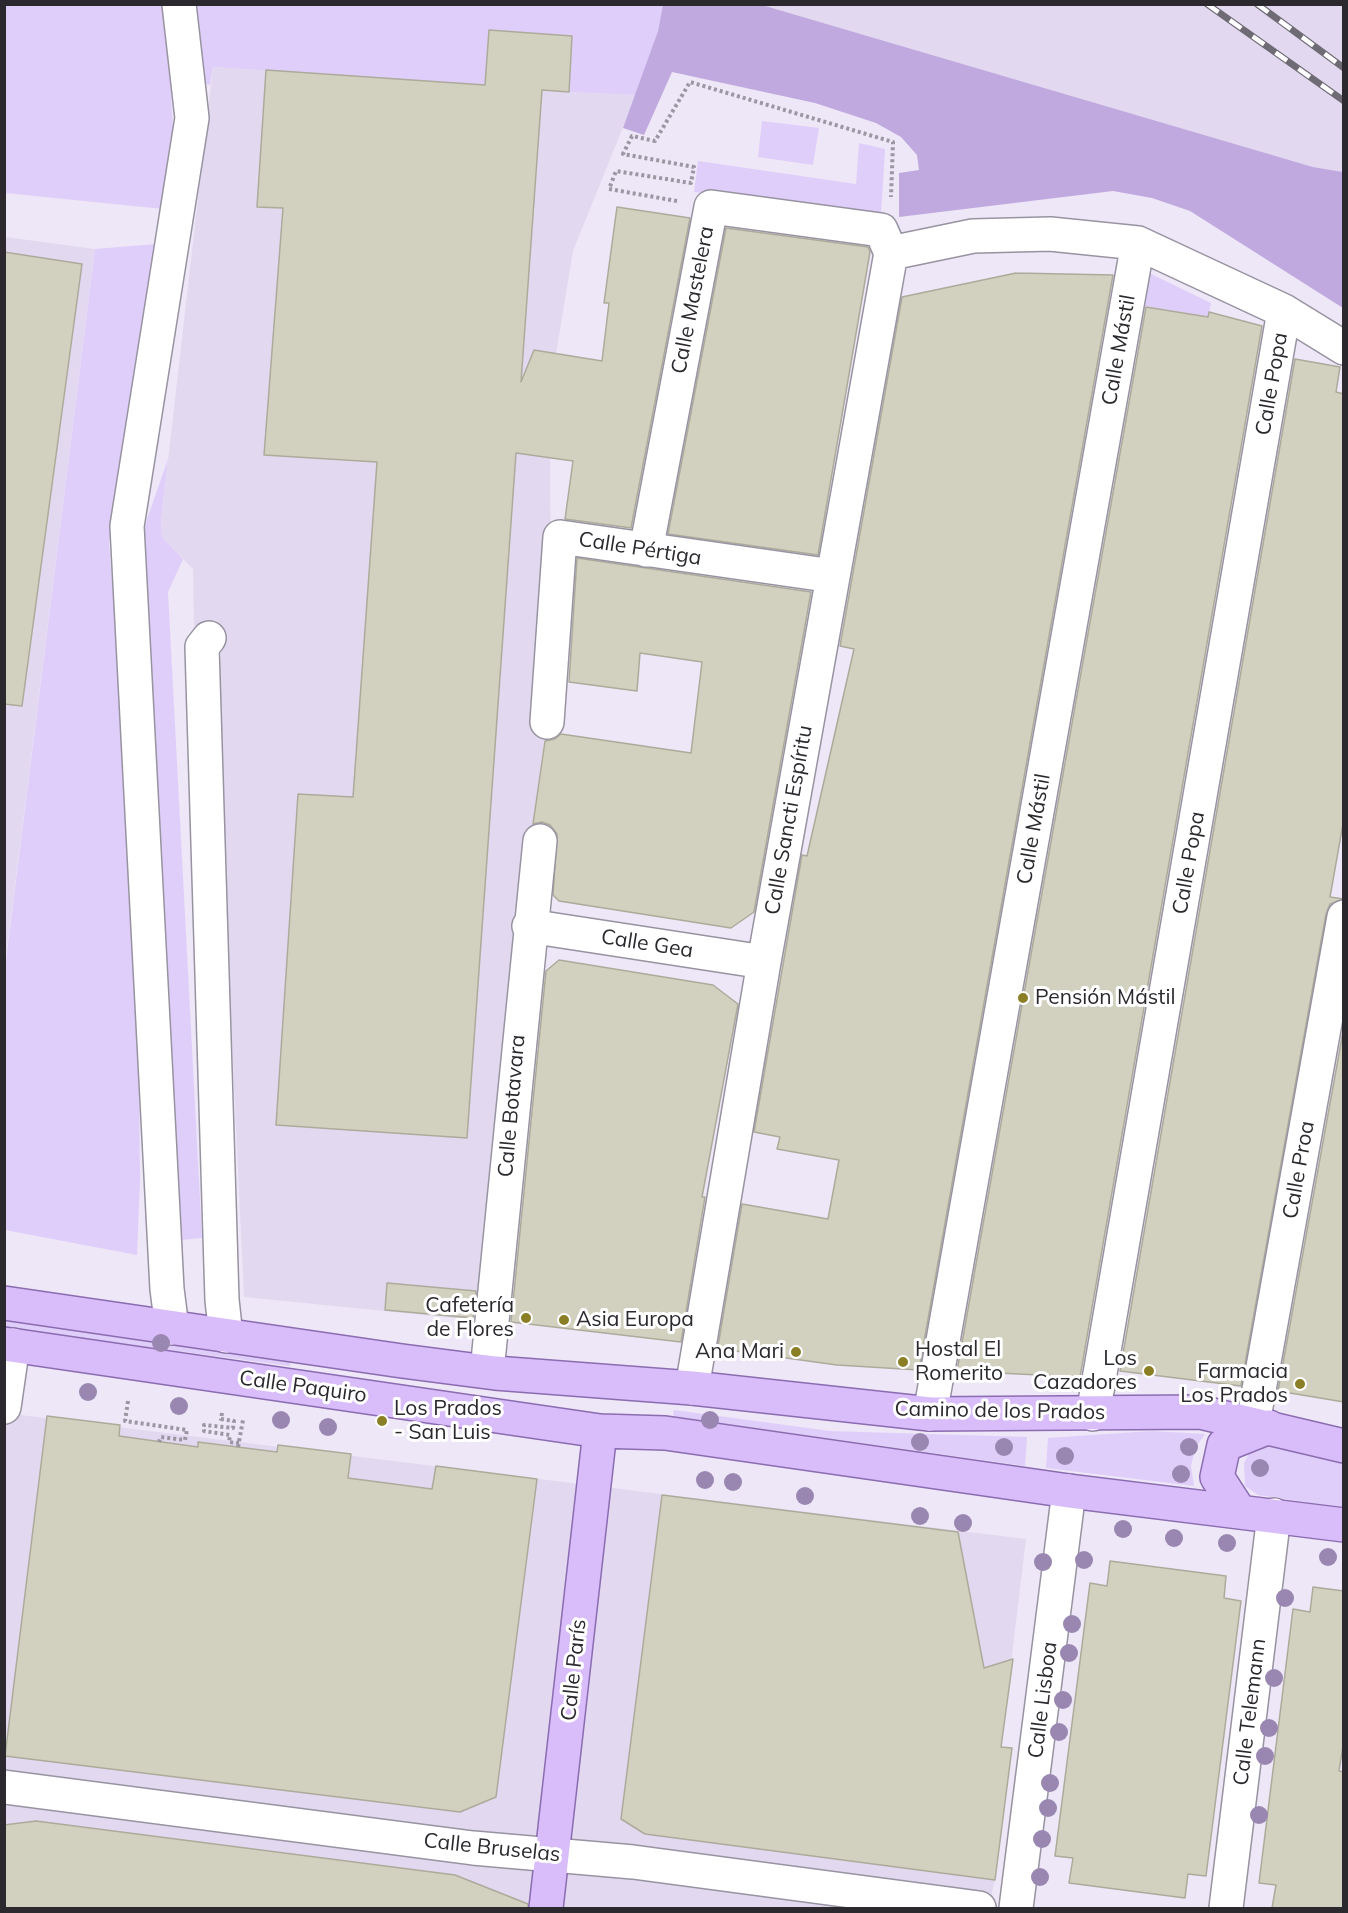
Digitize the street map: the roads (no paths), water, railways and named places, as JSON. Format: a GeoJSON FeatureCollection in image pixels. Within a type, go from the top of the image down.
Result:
{"type":"FeatureCollection","features":[{"type":"Feature","properties":{"kind":"main road","name":"Calle Paquiro"},"geometry":{"type":"LineString","coordinates":[[4,1303],[226,1336],[488,1371],[545,1376]]}},
{"type":"Feature","properties":{"kind":"main road","name":"Calle Paquiro"},"geometry":{"type":"LineString","coordinates":[[9,1344],[600,1431]]}},
{"type":"Feature","properties":{"kind":"main road","name":"Camino de los Prados"},"geometry":{"type":"LineString","coordinates":[[545,1376],[930,1414],[1200,1412],[1344,1446]]}},
{"type":"Feature","properties":{"kind":"main road"},"geometry":{"type":"LineString","coordinates":[[545,1376],[600,1431],[665,1433],[1069,1491],[1344,1525]]}},
{"type":"Feature","properties":{"kind":"main road"},"geometry":{"type":"LineString","coordinates":[[600,1431],[684,1388]]}},
{"type":"Feature","properties":{"kind":"main road"},"geometry":{"type":"LineString","coordinates":[[1239,1511],[1216,1477],[1224,1445],[1261,1425]]}},
{"type":"Feature","properties":{"kind":"main road","name":"Calle París"},"geometry":{"type":"LineString","coordinates":[[546,1908],[600,1431]]}},
{"type":"Feature","properties":{"kind":"street"},"geometry":{"type":"LineString","coordinates":[[172,1328],[167,1289],[127,526],[192,118],[178,4]]}},
{"type":"Feature","properties":{"kind":"street","name":"Calle Mastelera"},"geometry":{"type":"LineString","coordinates":[[646,550],[711,207],[886,242],[1050,234],[1138,243],[1284,311],[1344,348]]}},
{"type":"Feature","properties":{"kind":"street","name":"Calle Sancti Espíritu"},"geometry":{"type":"LineString","coordinates":[[684,1388],[833,576],[886,242]]}},
{"type":"Feature","properties":{"kind":"street","name":"Calle Mástil"},"geometry":{"type":"LineString","coordinates":[[930,1414],[1138,243]]}},
{"type":"Feature","properties":{"kind":"street","name":"Calle Popa"},"geometry":{"type":"LineString","coordinates":[[1093,1414],[1284,311]]}},
{"type":"Feature","properties":{"kind":"street","name":"Calle Pértiga"},"geometry":{"type":"LineString","coordinates":[[547,722],[560,537],[833,576]]}},
{"type":"Feature","properties":{"kind":"street"},"geometry":{"type":"LineString","coordinates":[[209,638],[202,647],[202,671],[222,1300],[226,1336]]}},
{"type":"Feature","properties":{"kind":"street","name":"Calle Botavara"},"geometry":{"type":"LineString","coordinates":[[488,1371],[529,926],[540,842]]}},
{"type":"Feature","properties":{"kind":"street","name":"Calle Proa"},"geometry":{"type":"LineString","coordinates":[[1261,1425],[1344,917]]}},
{"type":"Feature","properties":{"kind":"street","name":"Calle Gea"},"geometry":{"type":"LineString","coordinates":[[529,926],[764,962]]}},
{"type":"Feature","properties":{"kind":"street"},"geometry":{"type":"LineString","coordinates":[[4,1407],[9,1344]]}},
{"type":"Feature","properties":{"kind":"street","name":"Calle Lisboa"},"geometry":{"type":"LineString","coordinates":[[1016,1908],[1069,1491]]}},
{"type":"Feature","properties":{"kind":"street","name":"Calle Telemann"},"geometry":{"type":"LineString","coordinates":[[1226,1908],[1274,1515]]}},
{"type":"Feature","properties":{"kind":"street","name":"Calle Bruselas"},"geometry":{"type":"LineString","coordinates":[[4,1787],[473,1848],[633,1862],[979,1908]]}},
{"type":"Feature","properties":{"kind":"railway"},"geometry":{"type":"LineString","coordinates":[[1207,4],[1344,101]]}},
{"type":"Feature","properties":{"kind":"railway"},"geometry":{"type":"LineString","coordinates":[[1257,4],[1344,68]]}},
{"type":"Feature","properties":{"kind":"place","name":"Pensión Mástil"},"geometry":{"type":"Point","coordinates":[1023,998]}},
{"type":"Feature","properties":{"kind":"place","name":"Cafetería de Flores"},"geometry":{"type":"Point","coordinates":[526,1318]}},
{"type":"Feature","properties":{"kind":"place","name":"Asia Europa"},"geometry":{"type":"Point","coordinates":[564,1320]}},
{"type":"Feature","properties":{"kind":"place","name":"Ana Mari"},"geometry":{"type":"Point","coordinates":[796,1352]}},
{"type":"Feature","properties":{"kind":"place","name":"Hostal El Romerito"},"geometry":{"type":"Point","coordinates":[903,1362]}},
{"type":"Feature","properties":{"kind":"place","name":"Los Cazadores"},"geometry":{"type":"Point","coordinates":[1149,1371]}},
{"type":"Feature","properties":{"kind":"place","name":"Farmacia Los Prados"},"geometry":{"type":"Point","coordinates":[1300,1384]}},
{"type":"Feature","properties":{"kind":"place","name":"Los Prados - San Luis"},"geometry":{"type":"Point","coordinates":[382,1421]}}]}
